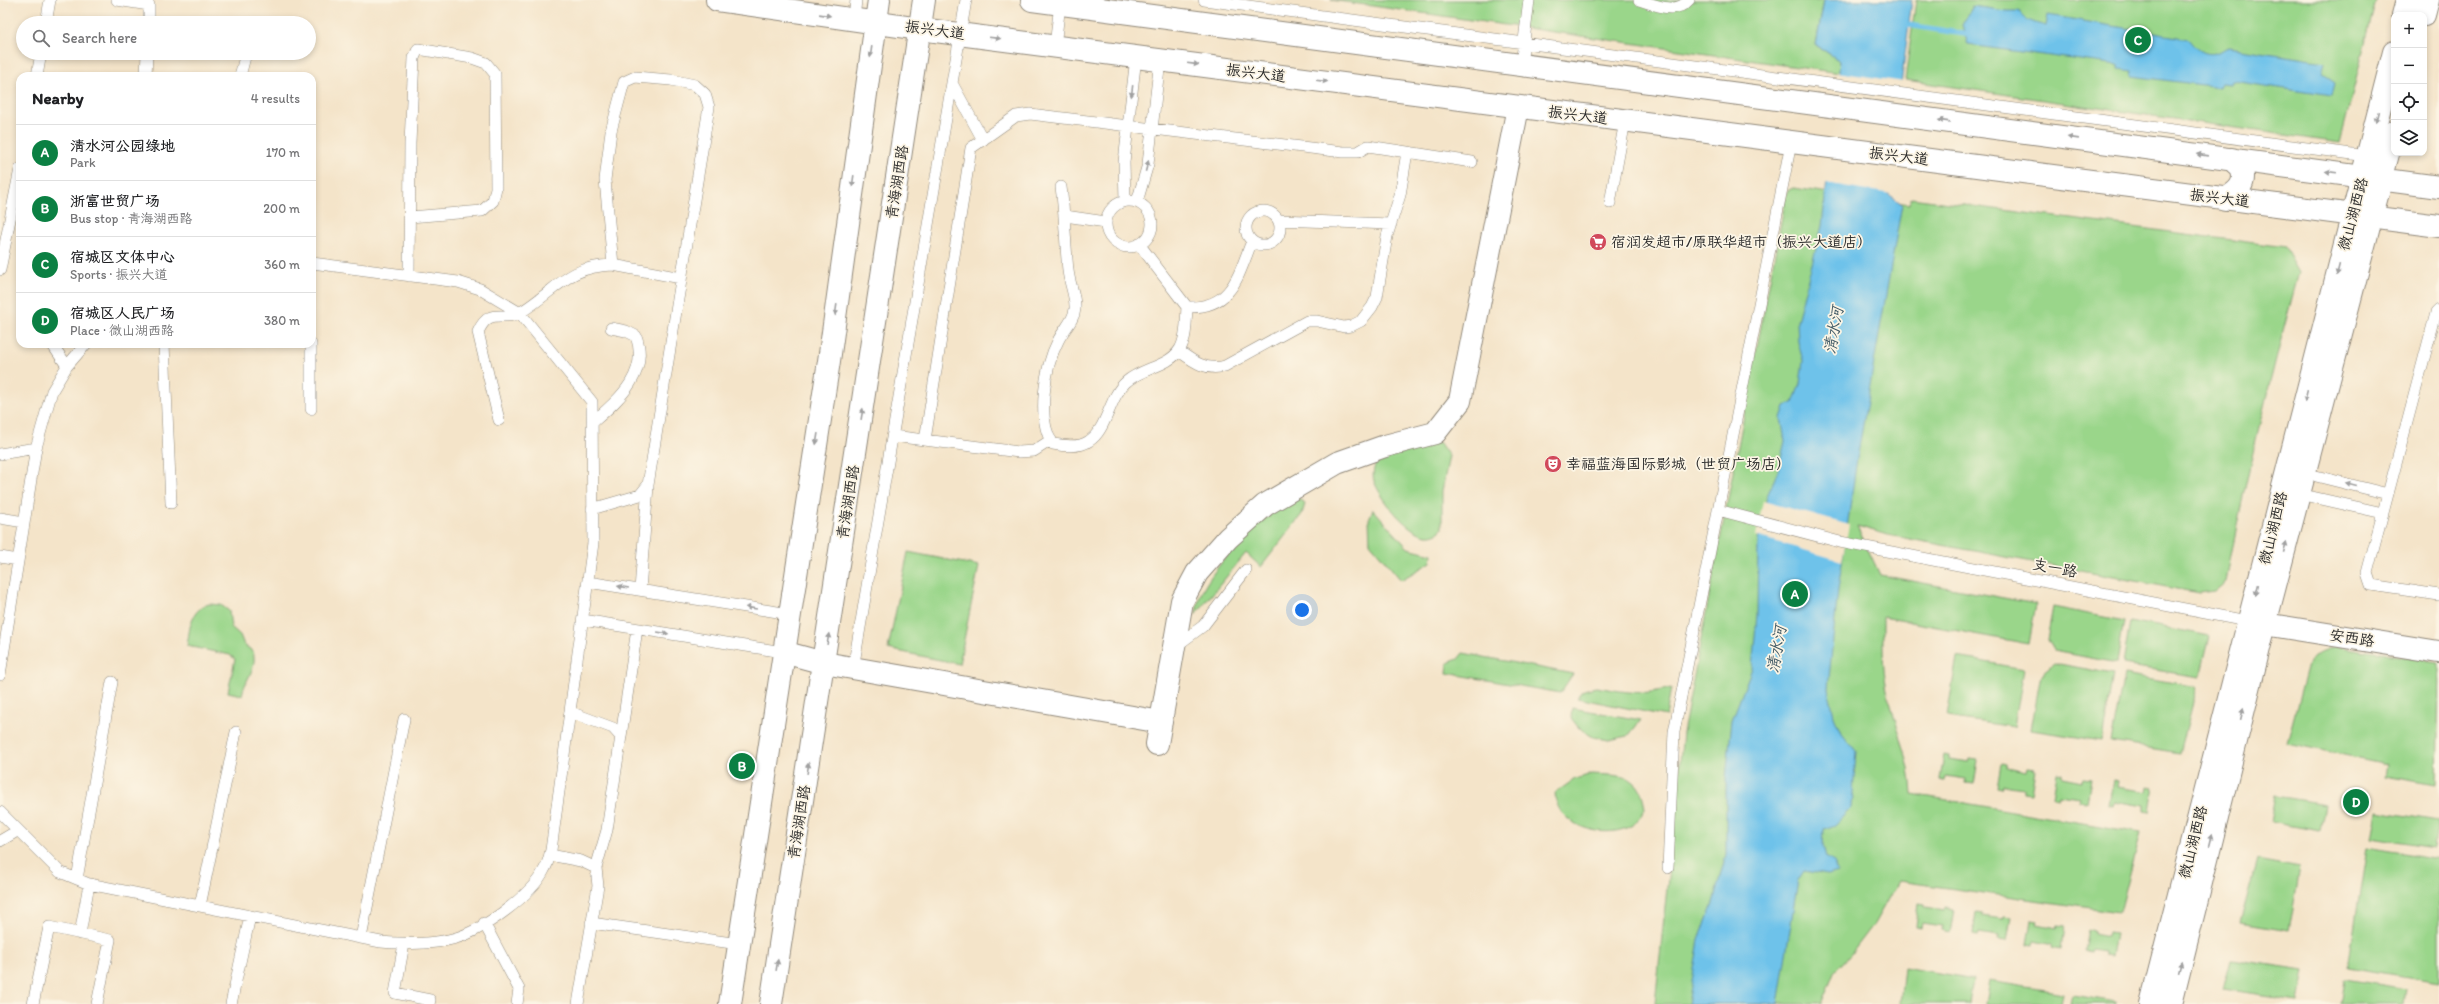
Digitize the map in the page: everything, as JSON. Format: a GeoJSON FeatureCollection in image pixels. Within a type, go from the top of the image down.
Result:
{"type":"FeatureCollection","features":[{"type":"Feature","properties":{"kind":"main road","name":"振兴大道"},"geometry":{"type":"LineString","coordinates":[[717,0],[855,9],[875,22],[920,29],[2439,226]]}},
{"type":"Feature","properties":{"kind":"main road"},"geometry":{"type":"LineString","coordinates":[[730,1004],[829,361],[879,0]]}},
{"type":"Feature","properties":{"kind":"main road","name":"青海湖西路"},"geometry":{"type":"LineString","coordinates":[[771,1004],[924,0]]}},
{"type":"Feature","properties":{"kind":"main road"},"geometry":{"type":"LineString","coordinates":[[1032,0],[2232,159],[2371,170],[2439,186]]}},
{"type":"Feature","properties":{"kind":"main road"},"geometry":{"type":"LineString","coordinates":[[2404,12],[2407,0]]}},
{"type":"Feature","properties":{"kind":"main road"},"geometry":{"type":"LineString","coordinates":[[2425,12],[2428,0]]}},
{"type":"Feature","properties":{"kind":"main road","name":"微山湖西路"},"geometry":{"type":"LineString","coordinates":[[2171,1004],[2257,622],[2299,494],[2304,473],[2362,216],[2391,67]]}},
{"type":"Feature","properties":{"kind":"main road"},"geometry":{"type":"LineString","coordinates":[[1157,744],[1182,600],[1197,573],[1228,538],[1260,510],[1306,479],[1337,463],[1386,446],[1435,433],[1460,401],[1518,107]]}},
{"type":"Feature","properties":{"kind":"main road","name":"微山湖西路"},"geometry":{"type":"LineString","coordinates":[[2371,170],[2391,136]]}},
{"type":"Feature","properties":{"kind":"main road"},"geometry":{"type":"LineString","coordinates":[[2225,198],[2238,191],[2243,182],[2241,167],[2232,159]]}},
{"type":"Feature","properties":{"kind":"main road","name":"微山湖西路"},"geometry":{"type":"LineString","coordinates":[[2151,1004],[2257,622],[2362,216]]}},
{"type":"Feature","properties":{"kind":"main road","name":"安西路"},"geometry":{"type":"LineString","coordinates":[[2257,622],[2439,652]]}},
{"type":"Feature","properties":{"kind":"main road"},"geometry":{"type":"LineString","coordinates":[[784,652],[824,664],[1161,722]]}},
{"type":"Feature","properties":{"kind":"lane"},"geometry":{"type":"LineString","coordinates":[[47,16],[50,0]]}},
{"type":"Feature","properties":{"kind":"lane"},"geometry":{"type":"LineString","coordinates":[[117,0],[149,5],[149,16]]}},
{"type":"Feature","properties":{"kind":"lane"},"geometry":{"type":"LineString","coordinates":[[853,669],[953,85],[966,0]]}},
{"type":"Feature","properties":{"kind":"lane"},"geometry":{"type":"LineString","coordinates":[[1204,0],[1523,43],[2371,170]]}},
{"type":"Feature","properties":{"kind":"lane"},"geometry":{"type":"LineString","coordinates":[[1521,65],[1529,0]]}},
{"type":"Feature","properties":{"kind":"lane"},"geometry":{"type":"LineString","coordinates":[[1639,0],[1664,8],[1676,8],[1690,0]]}},
{"type":"Feature","properties":{"kind":"lane"},"geometry":{"type":"LineString","coordinates":[[1055,46],[1060,4]]}},
{"type":"Feature","properties":{"kind":"lane"},"geometry":{"type":"LineString","coordinates":[[409,276],[412,76],[418,49],[472,58],[486,63],[495,74],[496,188],[493,201],[482,211],[410,217]]}},
{"type":"Feature","properties":{"kind":"lane"},"geometry":{"type":"LineString","coordinates":[[1126,201],[1124,162],[1136,57]]}},
{"type":"Feature","properties":{"kind":"lane"},"geometry":{"type":"LineString","coordinates":[[37,72],[39,60]]}},
{"type":"Feature","properties":{"kind":"lane"},"geometry":{"type":"LineString","coordinates":[[146,72],[147,60]]}},
{"type":"Feature","properties":{"kind":"lane"},"geometry":{"type":"LineString","coordinates":[[241,72],[244,60]]}},
{"type":"Feature","properties":{"kind":"lane"},"geometry":{"type":"LineString","coordinates":[[1137,202],[1148,164],[1160,60]]}},
{"type":"Feature","properties":{"kind":"lane"},"geometry":{"type":"LineString","coordinates":[[613,265],[604,180],[611,131],[624,82],[635,77],[671,80],[695,85],[705,94],[709,107],[648,485],[640,590]]}},
{"type":"Feature","properties":{"kind":"lane"},"geometry":{"type":"LineString","coordinates":[[953,85],[983,140]]}},
{"type":"Feature","properties":{"kind":"lane"},"geometry":{"type":"LineString","coordinates":[[924,440],[967,163],[971,148],[1016,116],[1030,114],[1343,152],[1358,152],[1368,146],[1472,162]]}},
{"type":"Feature","properties":{"kind":"lane"},"geometry":{"type":"LineString","coordinates":[[1610,203],[1625,121]]}},
{"type":"Feature","properties":{"kind":"lane"},"geometry":{"type":"LineString","coordinates":[[1668,868],[1674,732],[1791,143]]}},
{"type":"Feature","properties":{"kind":"lane"},"geometry":{"type":"LineString","coordinates":[[1179,351],[1194,362],[1215,369],[1225,366],[1307,321],[1317,321],[1344,327],[1361,321],[1377,297],[1387,236],[1400,195],[1407,152]]}},
{"type":"Feature","properties":{"kind":"lane"},"geometry":{"type":"LineString","coordinates":[[1061,187],[1065,216],[1068,268],[1075,308],[1074,316],[1058,342],[1044,390],[1045,419],[1051,440],[1054,444],[1062,446],[1089,442],[1097,433],[1112,400],[1126,382],[1135,374],[1167,360],[1179,351],[1183,344],[1187,307],[1139,244]]}},
{"type":"Feature","properties":{"kind":"lane"},"geometry":{"type":"LineString","coordinates":[[0,270],[16,198]]}},
{"type":"Feature","properties":{"kind":"lane"},"geometry":{"type":"LineString","coordinates":[[1126,201],[1137,202],[1144,206],[1152,220],[1149,235],[1139,244],[1130,247],[1115,243],[1106,230],[1106,222],[1112,208],[1126,201]]}},
{"type":"Feature","properties":{"kind":"lane"},"geometry":{"type":"LineString","coordinates":[[1278,220],[1279,234],[1272,242],[1262,245],[1252,241],[1246,232],[1248,221],[1251,216],[1261,211],[1267,211],[1278,220],[1391,224]]}},
{"type":"Feature","properties":{"kind":"lane"},"geometry":{"type":"LineString","coordinates":[[1065,216],[1106,222]]}},
{"type":"Feature","properties":{"kind":"lane"},"geometry":{"type":"LineString","coordinates":[[1187,307],[1221,300],[1228,294],[1235,285],[1252,241]]}},
{"type":"Feature","properties":{"kind":"lane"},"geometry":{"type":"LineString","coordinates":[[0,812],[17,831],[60,872],[89,884],[361,938],[404,944],[414,945],[457,938],[523,898],[544,871],[550,855],[593,543],[592,402],[520,313],[472,286],[458,282],[316,264]]}},
{"type":"Feature","properties":{"kind":"lane"},"geometry":{"type":"LineString","coordinates":[[499,420],[478,332],[483,321],[491,317],[520,313],[579,270],[595,265],[613,265],[681,278]]}},
{"type":"Feature","properties":{"kind":"lane"},"geometry":{"type":"LineString","coordinates":[[2439,310],[2436,313],[2367,573],[2371,585],[2439,595]]}},
{"type":"Feature","properties":{"kind":"lane"},"geometry":{"type":"LineString","coordinates":[[592,423],[620,398],[635,376],[640,362],[640,347],[636,336],[626,331],[611,328]]}},
{"type":"Feature","properties":{"kind":"lane"},"geometry":{"type":"LineString","coordinates":[[55,348],[67,366]]}},
{"type":"Feature","properties":{"kind":"lane"},"geometry":{"type":"LineString","coordinates":[[0,675],[5,606],[18,560],[36,448],[52,391],[67,366],[83,348]]}},
{"type":"Feature","properties":{"kind":"lane"},"geometry":{"type":"LineString","coordinates":[[164,348],[171,503]]}},
{"type":"Feature","properties":{"kind":"lane"},"geometry":{"type":"LineString","coordinates":[[311,348],[312,409]]}},
{"type":"Feature","properties":{"kind":"lane"},"geometry":{"type":"LineString","coordinates":[[893,436],[1019,452],[1034,451],[1051,440]]}},
{"type":"Feature","properties":{"kind":"lane"},"geometry":{"type":"LineString","coordinates":[[0,454],[36,448]]}},
{"type":"Feature","properties":{"kind":"lane"},"geometry":{"type":"LineString","coordinates":[[2304,473],[2388,494]]}},
{"type":"Feature","properties":{"kind":"lane"},"geometry":{"type":"LineString","coordinates":[[592,509],[640,495],[648,485]]}},
{"type":"Feature","properties":{"kind":"lane"},"geometry":{"type":"LineString","coordinates":[[2299,494],[2383,513]]}},
{"type":"Feature","properties":{"kind":"lane","name":"支一路"},"geometry":{"type":"LineString","coordinates":[[1718,510],[1840,542],[2257,622]]}},
{"type":"Feature","properties":{"kind":"lane"},"geometry":{"type":"LineString","coordinates":[[0,518],[24,522]]}},
{"type":"Feature","properties":{"kind":"lane"},"geometry":{"type":"LineString","coordinates":[[0,557],[18,560]]}},
{"type":"Feature","properties":{"kind":"lane"},"geometry":{"type":"LineString","coordinates":[[1174,648],[1203,626],[1246,570]]}},
{"type":"Feature","properties":{"kind":"lane"},"geometry":{"type":"LineString","coordinates":[[588,582],[790,614]]}},
{"type":"Feature","properties":{"kind":"lane"},"geometry":{"type":"LineString","coordinates":[[583,620],[784,652]]}},
{"type":"Feature","properties":{"kind":"lane"},"geometry":{"type":"LineString","coordinates":[[578,1004],[598,886],[596,868],[607,830],[637,629]]}},
{"type":"Feature","properties":{"kind":"lane"},"geometry":{"type":"LineString","coordinates":[[77,879],[112,682]]}},
{"type":"Feature","properties":{"kind":"lane"},"geometry":{"type":"LineString","coordinates":[[570,712],[613,728],[620,737]]}},
{"type":"Feature","properties":{"kind":"lane"},"geometry":{"type":"LineString","coordinates":[[361,938],[404,719]]}},
{"type":"Feature","properties":{"kind":"lane"},"geometry":{"type":"LineString","coordinates":[[200,906],[236,732]]}},
{"type":"Feature","properties":{"kind":"lane"},"geometry":{"type":"LineString","coordinates":[[0,841],[17,831]]}},
{"type":"Feature","properties":{"kind":"lane"},"geometry":{"type":"LineString","coordinates":[[550,855],[581,861],[596,868]]}},
{"type":"Feature","properties":{"kind":"lane"},"geometry":{"type":"LineString","coordinates":[[80,934],[89,884]]}},
{"type":"Feature","properties":{"kind":"lane"},"geometry":{"type":"LineString","coordinates":[[231,1004],[250,916]]}},
{"type":"Feature","properties":{"kind":"lane"},"geometry":{"type":"LineString","coordinates":[[484,923],[520,989],[517,1004]]}},
{"type":"Feature","properties":{"kind":"lane"},"geometry":{"type":"LineString","coordinates":[[592,923],[739,944]]}},
{"type":"Feature","properties":{"kind":"lane"},"geometry":{"type":"LineString","coordinates":[[33,1004],[48,927],[110,940],[97,1004]]}},
{"type":"Feature","properties":{"kind":"lane"},"geometry":{"type":"LineString","coordinates":[[404,944],[395,993],[430,1000],[429,1004]]}},
{"type":"Feature","properties":{"kind":"green space"},"geometry":{"type":"Polygon","coordinates":[[[1331,0],[1824,0],[1816,45],[1840,61],[1839,73],[1331,0]]]}},
{"type":"Feature","properties":{"kind":"green space"},"geometry":{"type":"Polygon","coordinates":[[[1916,0],[2376,0],[2340,143],[1905,80],[1916,0]]]}},
{"type":"Feature","properties":{"kind":"green space"},"geometry":{"type":"Polygon","coordinates":[[[1793,188],[1910,204],[1911,198],[2285,247],[2299,272],[2259,426],[2241,504],[2226,582],[2215,591],[2199,593],[1888,535],[1857,526],[1880,575],[2036,604],[2029,644],[1883,617],[1885,681],[1906,755],[1912,794],[2141,833],[2120,912],[1898,881],[1874,924],[1851,954],[1834,972],[1821,1004],[1655,1004],[1683,733],[1787,191],[1793,188]]]}},
{"type":"Feature","properties":{"kind":"green space"},"geometry":{"type":"Polygon","coordinates":[[[1439,442],[1449,456],[1442,491],[1442,529],[1433,535],[1424,534],[1413,529],[1393,511],[1378,490],[1373,476],[1377,460],[1439,442]]]}},
{"type":"Feature","properties":{"kind":"green space"},"geometry":{"type":"Polygon","coordinates":[[[1298,498],[1305,504],[1302,514],[1261,567],[1246,553],[1195,615],[1200,597],[1208,581],[1229,553],[1257,525],[1285,504],[1298,498]]]}},
{"type":"Feature","properties":{"kind":"green space"},"geometry":{"type":"Polygon","coordinates":[[[1373,509],[1408,548],[1432,554],[1431,562],[1401,580],[1370,543],[1369,519],[1373,509]]]}},
{"type":"Feature","properties":{"kind":"green space"},"geometry":{"type":"Polygon","coordinates":[[[908,552],[979,566],[959,664],[888,649],[908,552]]]}},
{"type":"Feature","properties":{"kind":"green space"},"geometry":{"type":"Polygon","coordinates":[[[209,604],[221,605],[229,611],[231,627],[240,635],[244,645],[253,651],[253,668],[242,695],[228,692],[235,659],[230,655],[187,646],[190,626],[194,615],[209,604]]]}},
{"type":"Feature","properties":{"kind":"green space"},"geometry":{"type":"Polygon","coordinates":[[[2053,607],[2124,621],[2117,663],[2054,651],[2047,639],[2053,607]]]}},
{"type":"Feature","properties":{"kind":"green space"},"geometry":{"type":"Polygon","coordinates":[[[2130,621],[2210,636],[2200,677],[2123,665],[2130,621]]]}},
{"type":"Feature","properties":{"kind":"green space"},"geometry":{"type":"Polygon","coordinates":[[[2335,646],[2439,662],[2437,785],[2385,776],[2387,764],[2287,743],[2309,661],[2314,655],[2335,646]]]}},
{"type":"Feature","properties":{"kind":"green space"},"geometry":{"type":"Polygon","coordinates":[[[1463,653],[1573,674],[1560,693],[1447,673],[1448,663],[1458,659],[1463,653]]]}},
{"type":"Feature","properties":{"kind":"green space"},"geometry":{"type":"Polygon","coordinates":[[[1957,657],[2024,669],[2014,727],[1947,717],[1957,657]]]}},
{"type":"Feature","properties":{"kind":"green space"},"geometry":{"type":"Polygon","coordinates":[[[2054,663],[2113,674],[2102,741],[2031,730],[2041,674],[2054,663]]]}},
{"type":"Feature","properties":{"kind":"green space"},"geometry":{"type":"Polygon","coordinates":[[[2124,674],[2197,687],[2180,753],[2111,742],[2124,674]]]}},
{"type":"Feature","properties":{"kind":"green space"},"geometry":{"type":"Polygon","coordinates":[[[1596,687],[1625,692],[1642,693],[1671,688],[1666,716],[1577,698],[1584,690],[1596,687]]]}},
{"type":"Feature","properties":{"kind":"green space"},"geometry":{"type":"Polygon","coordinates":[[[1572,708],[1641,720],[1628,736],[1609,740],[1593,737],[1579,728],[1571,718],[1572,708]]]}},
{"type":"Feature","properties":{"kind":"green space"},"geometry":{"type":"Polygon","coordinates":[[[1944,755],[1949,756],[1949,759],[1969,762],[1970,759],[1978,760],[1974,784],[1966,783],[1966,779],[1946,776],[1945,780],[1940,779],[1944,755]]]}},
{"type":"Feature","properties":{"kind":"green space"},"geometry":{"type":"Polygon","coordinates":[[[2001,763],[2006,764],[2006,767],[2026,771],[2027,768],[2035,769],[2031,793],[2023,792],[2023,788],[2003,785],[2002,788],[1997,787],[2001,763]]]}},
{"type":"Feature","properties":{"kind":"green space"},"geometry":{"type":"Polygon","coordinates":[[[2057,773],[2062,774],[2062,777],[2082,781],[2083,778],[2091,779],[2087,802],[2078,801],[2079,797],[2059,794],[2058,798],[2053,797],[2057,773]]]}},
{"type":"Feature","properties":{"kind":"green space"},"geometry":{"type":"Polygon","coordinates":[[[1592,774],[1621,776],[1635,783],[1643,797],[1645,809],[1634,824],[1611,832],[1598,831],[1585,828],[1573,822],[1564,815],[1557,805],[1555,793],[1575,779],[1592,774]]]}},
{"type":"Feature","properties":{"kind":"green space"},"geometry":{"type":"Polygon","coordinates":[[[2113,780],[2118,781],[2117,787],[2147,792],[2148,786],[2154,787],[2150,812],[2144,811],[2144,806],[2115,801],[2114,805],[2109,804],[2113,780]]]}},
{"type":"Feature","properties":{"kind":"green space"},"geometry":{"type":"Polygon","coordinates":[[[2275,796],[2325,804],[2320,831],[2270,822],[2275,796]]]}},
{"type":"Feature","properties":{"kind":"green space"},"geometry":{"type":"Polygon","coordinates":[[[2377,811],[2438,821],[2434,848],[2372,838],[2377,811]]]}},
{"type":"Feature","properties":{"kind":"green space"},"geometry":{"type":"Polygon","coordinates":[[[2367,847],[2439,859],[2439,982],[2348,967],[2367,847]]]}},
{"type":"Feature","properties":{"kind":"green space"},"geometry":{"type":"Polygon","coordinates":[[[2257,860],[2300,868],[2289,931],[2240,923],[2257,860]]]}},
{"type":"Feature","properties":{"kind":"green space"},"geometry":{"type":"Polygon","coordinates":[[[1919,903],[1925,904],[1925,907],[1945,910],[1945,907],[1954,909],[1950,933],[1941,931],[1942,927],[1922,924],[1921,928],[1916,927],[1919,903]]]}},
{"type":"Feature","properties":{"kind":"green space"},"geometry":{"type":"Polygon","coordinates":[[[1976,912],[1982,913],[1982,916],[2002,919],[2003,916],[2011,917],[2007,941],[1998,940],[1999,936],[1979,933],[1978,936],[1973,935],[1976,912]]]}},
{"type":"Feature","properties":{"kind":"green space"},"geometry":{"type":"Polygon","coordinates":[[[2031,920],[2037,921],[2036,924],[2056,928],[2057,925],[2065,926],[2062,950],[2053,948],[2053,945],[2034,941],[2033,945],[2027,944],[2031,920]]]}},
{"type":"Feature","properties":{"kind":"green space"},"geometry":{"type":"Polygon","coordinates":[[[2088,929],[2094,931],[2094,934],[2107,937],[2108,933],[2115,934],[2111,956],[2104,955],[2104,952],[2092,950],[2091,953],[2084,951],[2088,929]]]}},
{"type":"Feature","properties":{"kind":"green space"},"geometry":{"type":"Polygon","coordinates":[[[2231,959],[2304,970],[2298,1001],[2223,990],[2231,959]]]}},
{"type":"Feature","properties":{"kind":"green space"},"geometry":{"type":"Polygon","coordinates":[[[1904,967],[1973,979],[1969,1004],[1900,1004],[1904,967]]]}},
{"type":"Feature","properties":{"kind":"green space"},"geometry":{"type":"Polygon","coordinates":[[[2344,979],[2406,989],[2404,1004],[2340,1004],[2344,979]]]}},
{"type":"Feature","properties":{"kind":"green space"},"geometry":{"type":"Polygon","coordinates":[[[1989,981],[2063,993],[2061,1004],[1985,1004],[1989,981]]]}},
{"type":"Feature","properties":{"kind":"green space"},"geometry":{"type":"Polygon","coordinates":[[[2073,995],[2116,1002],[2116,1004],[2071,1004],[2073,995]]]}},
{"type":"Feature","properties":{"kind":"water","name":"清水河"},"geometry":{"type":"Polygon","coordinates":[[[1824,0],[1912,0],[1887,193],[1902,204],[1857,459],[1838,590],[1828,688],[1834,716],[1841,733],[1856,751],[1852,807],[1835,825],[1824,829],[1823,845],[1826,857],[1835,863],[1838,872],[1828,875],[1804,871],[1798,880],[1778,1004],[1688,1004],[1699,940],[1713,903],[1726,854],[1726,778],[1732,720],[1752,668],[1757,615],[1758,540],[1767,496],[1778,471],[1785,441],[1781,418],[1785,406],[1793,403],[1800,384],[1803,361],[1798,342],[1797,321],[1822,226],[1840,61],[1816,45],[1824,0]]]}},
{"type":"Feature","properties":{"kind":"water"},"geometry":{"type":"Polygon","coordinates":[[[1973,6],[2007,11],[2019,11],[2024,17],[2034,23],[2046,26],[2048,15],[2189,39],[2197,48],[2211,54],[2229,47],[2324,62],[2321,73],[2335,83],[2332,96],[2232,81],[2231,84],[2221,83],[2219,87],[2131,76],[2132,71],[2118,69],[2118,65],[1968,45],[1962,25],[1973,6]]]}},
{"type":"Feature","properties":{"kind":"pier"},"geometry":{"type":"Polygon","coordinates":[[[1837,72],[1904,82],[1889,192],[1891,194],[1825,183],[1837,72]]]}},
{"type":"Feature","properties":{"kind":"pier"},"geometry":{"type":"Polygon","coordinates":[[[1763,501],[1849,525],[1842,561],[1756,536],[1763,501]]]}},
{"type":"Feature","properties":{"kind":"waterway"},"geometry":{"type":"LineString","coordinates":[[1902,24],[1971,35]]}},
{"type":"Feature","properties":{"kind":"place","name":"宿城区文体中心"},"geometry":{"type":"Point","coordinates":[2138,40]}},
{"type":"Feature","properties":{"kind":"place","name":"宿润发超市/原联华超市（振兴大道店）"},"geometry":{"type":"Point","coordinates":[1598,242]}},
{"type":"Feature","properties":{"kind":"place","name":"幸福蓝海国际影城（世贸广场店）"},"geometry":{"type":"Point","coordinates":[1553,464]}},
{"type":"Feature","properties":{"kind":"place","name":"清水河公园绿地"},"geometry":{"type":"Point","coordinates":[1795,594]}},
{"type":"Feature","properties":{"kind":"place","name":"浙富世贸广场"},"geometry":{"type":"Point","coordinates":[742,766]}},
{"type":"Feature","properties":{"kind":"place","name":"宿城区人民广场"},"geometry":{"type":"Point","coordinates":[2356,802]}}]}
